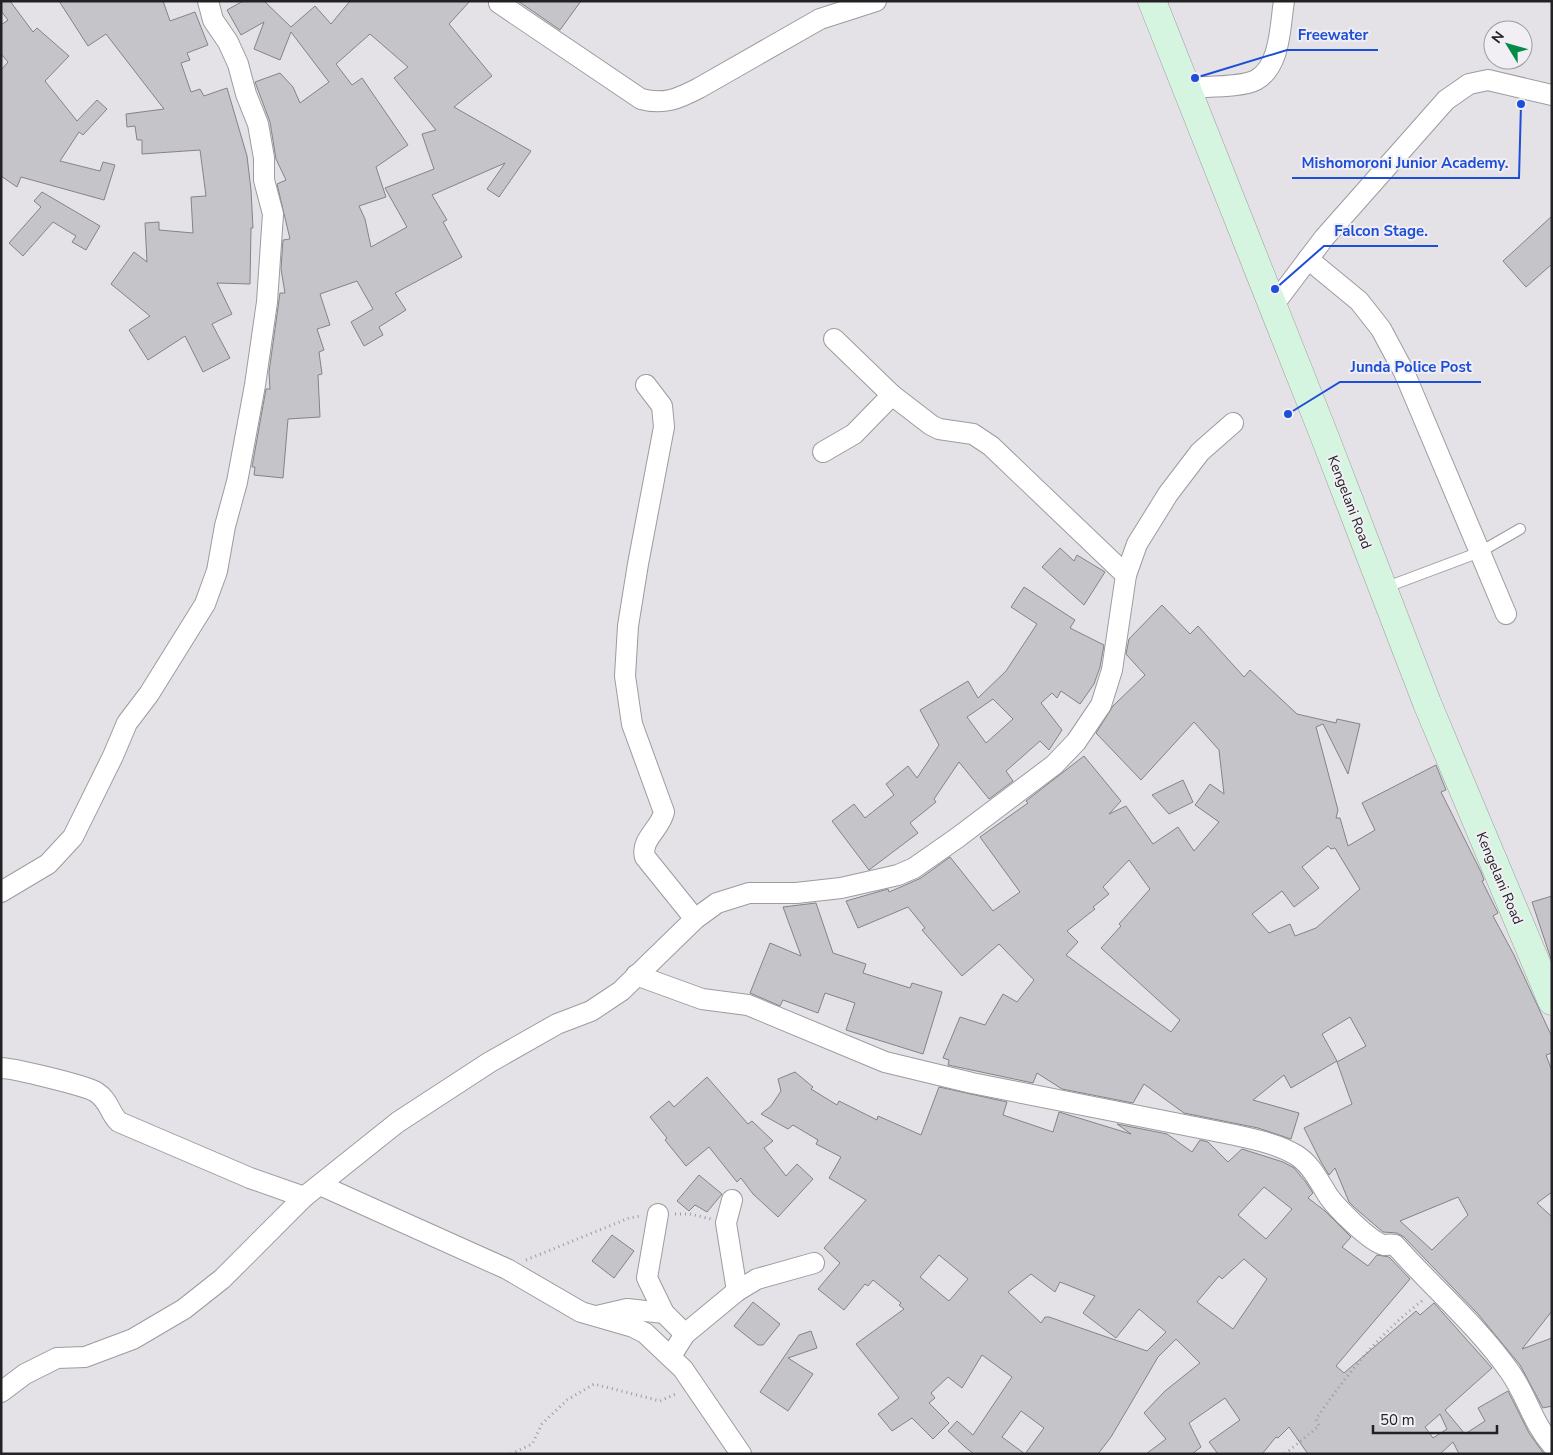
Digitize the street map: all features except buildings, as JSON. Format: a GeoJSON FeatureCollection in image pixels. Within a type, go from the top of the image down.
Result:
{"type":"FeatureCollection","features":[{"type":"Feature","properties":{"kind":"main road","name":"Kengelani Road"},"geometry":{"type":"LineString","coordinates":[[1152,1],[1272,308],[1321,426],[1455,772],[1552,1001]]}},
{"type":"Feature","properties":{"kind":"street"},"geometry":{"type":"LineString","coordinates":[[1,892],[48,864],[72,837],[113,756],[127,723],[149,694],[205,604],[217,571],[225,526],[237,482],[255,385],[267,302],[273,214],[264,180],[264,158],[258,124],[246,94],[238,64],[228,42],[213,20],[208,1]]}},
{"type":"Feature","properties":{"kind":"street"},"geometry":{"type":"LineString","coordinates":[[499,2],[641,99],[659,103],[681,97],[699,88],[820,19],[876,1]]}},
{"type":"Feature","properties":{"kind":"street"},"geometry":{"type":"LineString","coordinates":[[1186,88],[1240,83],[1259,78],[1275,54],[1284,1]]}},
{"type":"Feature","properties":{"kind":"street"},"geometry":{"type":"LineString","coordinates":[[1272,308],[1324,238],[1446,100],[1469,84],[1488,80],[1552,95]]}},
{"type":"Feature","properties":{"kind":"street"},"geometry":{"type":"LineString","coordinates":[[1308,259],[1359,301],[1381,328],[1404,372],[1506,614]]}},
{"type":"Feature","properties":{"kind":"street"},"geometry":{"type":"LineString","coordinates":[[834,338],[892,395],[934,427],[966,432],[981,438],[1007,459],[1126,575]]}},
{"type":"Feature","properties":{"kind":"street"},"geometry":{"type":"LineString","coordinates":[[646,385],[662,406],[664,427],[628,626],[625,676],[632,724],[664,812],[662,820],[644,844],[645,857],[695,919]]}},
{"type":"Feature","properties":{"kind":"street"},"geometry":{"type":"LineString","coordinates":[[823,452],[854,434],[892,395]]}},
{"type":"Feature","properties":{"kind":"street"},"geometry":{"type":"LineString","coordinates":[[1,1392],[25,1374],[57,1358],[85,1357],[133,1339],[184,1308],[222,1279],[304,1197],[398,1122],[490,1062],[557,1024],[591,1011],[621,991],[695,919],[718,903],[749,893],[796,893],[841,888],[898,875],[914,868],[958,838],[1054,765],[1076,742],[1104,697],[1112,670],[1126,575],[1137,544],[1168,494],[1200,452],[1233,423]]}},
{"type":"Feature","properties":{"kind":"street"},"geometry":{"type":"LineString","coordinates":[[636,975],[702,1000],[748,1005],[885,1062],[972,1083],[1270,1144],[1296,1156],[1313,1170],[1330,1199],[1369,1236],[1384,1244],[1394,1244],[1437,1288],[1510,1372],[1521,1390],[1530,1414],[1552,1444]]}},
{"type":"Feature","properties":{"kind":"street"},"geometry":{"type":"LineString","coordinates":[[1,1068],[89,1089],[109,1103],[115,1118],[119,1122],[250,1178],[304,1197]]}},
{"type":"Feature","properties":{"kind":"street"},"geometry":{"type":"LineString","coordinates":[[320,1185],[507,1269],[569,1307],[633,1327],[646,1333],[671,1356],[741,1454]]}},
{"type":"Feature","properties":{"kind":"street"},"geometry":{"type":"LineString","coordinates":[[732,1200],[726,1222],[737,1290]]}},
{"type":"Feature","properties":{"kind":"street"},"geometry":{"type":"LineString","coordinates":[[627,1309],[647,1278],[658,1214]]}},
{"type":"Feature","properties":{"kind":"street"},"geometry":{"type":"LineString","coordinates":[[671,1356],[685,1334],[737,1290],[757,1279],[814,1263]]}},
{"type":"Feature","properties":{"kind":"street"},"geometry":{"type":"LineString","coordinates":[[647,1278],[664,1313],[685,1334]]}},
{"type":"Feature","properties":{"kind":"street"},"geometry":{"type":"LineString","coordinates":[[597,1316],[627,1309],[664,1313]]}},
{"type":"Feature","properties":{"kind":"lane"},"geometry":{"type":"LineString","coordinates":[[1383,588],[1480,552],[1520,529]]}},
{"type":"Feature","properties":{"kind":"path"},"geometry":{"type":"LineString","coordinates":[[507,1269],[547,1250],[630,1218],[658,1214],[690,1214],[726,1222]]}},
{"type":"Feature","properties":{"kind":"path"},"geometry":{"type":"LineString","coordinates":[[1285,1454],[1319,1426],[1316,1419],[1338,1386],[1380,1335],[1437,1288]]}},
{"type":"Feature","properties":{"kind":"path"},"geometry":{"type":"LineString","coordinates":[[512,1454],[532,1444],[542,1424],[567,1400],[594,1384],[660,1401],[672,1394],[697,1390]]}},
{"type":"Feature","properties":{"kind":"place","name":"Freewater"},"geometry":{"type":"Point","coordinates":[1195,78]}},
{"type":"Feature","properties":{"kind":"place","name":"Mishomoroni Junior Academy."},"geometry":{"type":"Point","coordinates":[1521,104]}},
{"type":"Feature","properties":{"kind":"place","name":"Falcon Stage."},"geometry":{"type":"Point","coordinates":[1275,289]}},
{"type":"Feature","properties":{"kind":"place","name":"Junda Police Post"},"geometry":{"type":"Point","coordinates":[1288,414]}}]}
